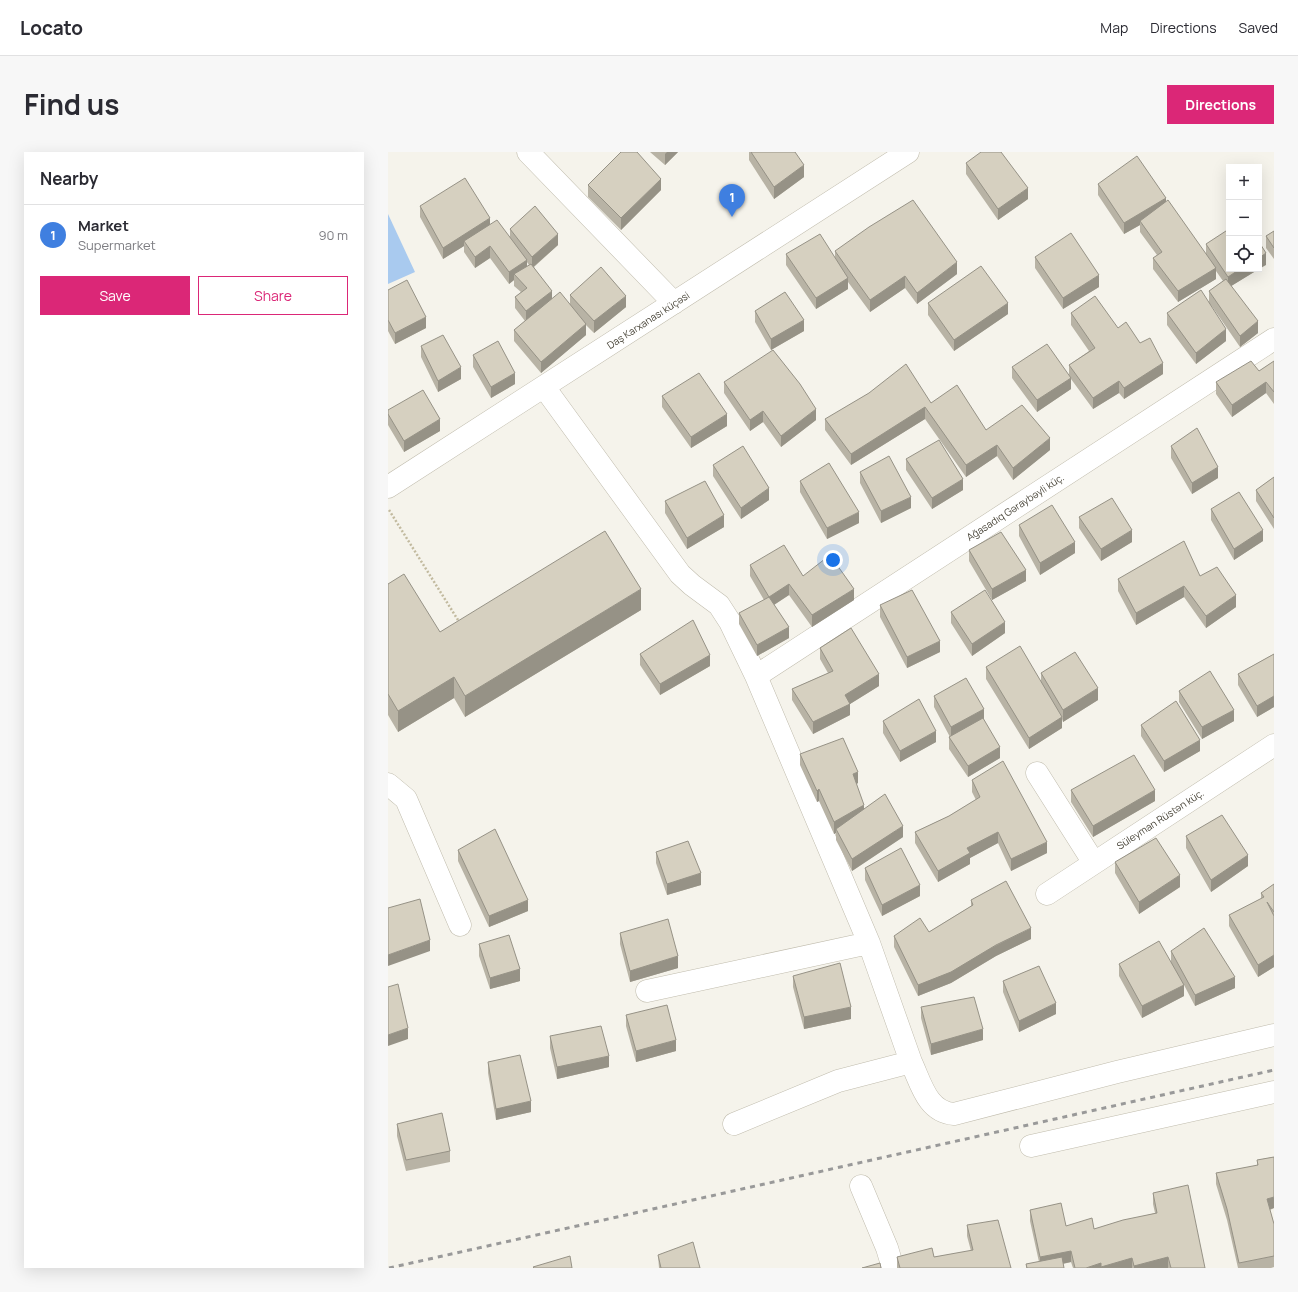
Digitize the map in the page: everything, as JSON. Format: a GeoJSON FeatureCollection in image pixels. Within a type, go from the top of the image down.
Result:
{"type":"FeatureCollection","features":[{"type":"Feature","properties":{"kind":"street"},"geometry":{"type":"LineString","coordinates":[[528,152],[674,303]]}},
{"type":"Feature","properties":{"kind":"street","name":"Daş Karxanası küçəsi"},"geometry":{"type":"LineString","coordinates":[[388,488],[908,152]]}},
{"type":"Feature","properties":{"kind":"street","name":"Ağasadıq Gəraybəyli küç."},"geometry":{"type":"LineString","coordinates":[[756,676],[1274,339]]}},
{"type":"Feature","properties":{"kind":"street"},"geometry":{"type":"LineString","coordinates":[[544,387],[680,574],[719,605],[756,676],[869,943],[911,1062],[932,1106],[944,1113],[954,1114],[1117,1072],[1274,1035]]}},
{"type":"Feature","properties":{"kind":"street","name":"Süleyman Rüstən küç."},"geometry":{"type":"LineString","coordinates":[[1047,894],[1274,745]]}},
{"type":"Feature","properties":{"kind":"street"},"geometry":{"type":"LineString","coordinates":[[1037,773],[1094,863]]}},
{"type":"Feature","properties":{"kind":"street"},"geometry":{"type":"LineString","coordinates":[[388,784],[406,799],[460,924]]}},
{"type":"Feature","properties":{"kind":"street"},"geometry":{"type":"LineString","coordinates":[[647,991],[869,943]]}},
{"type":"Feature","properties":{"kind":"street"},"geometry":{"type":"LineString","coordinates":[[734,1124],[838,1081],[911,1062]]}},
{"type":"Feature","properties":{"kind":"street"},"geometry":{"type":"LineString","coordinates":[[1031,1146],[1274,1092]]}},
{"type":"Feature","properties":{"kind":"street"},"geometry":{"type":"LineString","coordinates":[[861,1186],[887,1248],[893,1268]]}},
{"type":"Feature","properties":{"kind":"path"},"geometry":{"type":"LineString","coordinates":[[388,508],[458,620]]}},
{"type":"Feature","properties":{"kind":"water"},"geometry":{"type":"Polygon","coordinates":[[[388,214],[415,272],[388,284],[388,214]]]}},
{"type":"Feature","properties":{"kind":"building"},"geometry":{"type":"Polygon","coordinates":[[[621,152],[637,152],[661,179],[621,218],[588,185],[621,152]]]}},
{"type":"Feature","properties":{"kind":"building"},"geometry":{"type":"Polygon","coordinates":[[[751,152],[795,152],[804,165],[774,187],[751,152]]]}},
{"type":"Feature","properties":{"kind":"building"},"geometry":{"type":"Polygon","coordinates":[[[981,152],[1001,152],[1028,188],[998,209],[966,163],[981,152]]]}},
{"type":"Feature","properties":{"kind":"building"},"geometry":{"type":"Polygon","coordinates":[[[1137,156],[1166,198],[1124,223],[1098,184],[1137,156]]]}},
{"type":"Feature","properties":{"kind":"building"},"geometry":{"type":"Polygon","coordinates":[[[465,178],[490,218],[443,248],[420,206],[465,178]]]}},
{"type":"Feature","properties":{"kind":"building"},"geometry":{"type":"Polygon","coordinates":[[[913,200],[957,262],[917,293],[905,276],[870,300],[835,251],[869,227],[913,200]]]}},
{"type":"Feature","properties":{"kind":"building"},"geometry":{"type":"Polygon","coordinates":[[[1168,200],[1216,268],[1178,291],[1153,258],[1162,252],[1140,221],[1168,200]]]}},
{"type":"Feature","properties":{"kind":"building"},"geometry":{"type":"Polygon","coordinates":[[[535,206],[558,234],[532,257],[510,229],[535,206]]]}},
{"type":"Feature","properties":{"kind":"building"},"geometry":{"type":"Polygon","coordinates":[[[497,220],[527,260],[509,272],[490,246],[475,257],[464,241],[497,220]]]}},
{"type":"Feature","properties":{"kind":"building"},"geometry":{"type":"Polygon","coordinates":[[[1226,231],[1226,272],[1236,272],[1228,277],[1206,244],[1226,231]]]}},
{"type":"Feature","properties":{"kind":"building"},"geometry":{"type":"Polygon","coordinates":[[[1274,231],[1274,248],[1266,236],[1274,231]]]}},
{"type":"Feature","properties":{"kind":"building"},"geometry":{"type":"Polygon","coordinates":[[[1071,233],[1099,275],[1063,298],[1035,257],[1071,233]]]}},
{"type":"Feature","properties":{"kind":"building"},"geometry":{"type":"Polygon","coordinates":[[[820,234],[848,278],[816,298],[786,254],[820,234]]]}},
{"type":"Feature","properties":{"kind":"building"},"geometry":{"type":"Polygon","coordinates":[[[1262,247],[1266,253],[1262,256],[1262,247]]]}},
{"type":"Feature","properties":{"kind":"building"},"geometry":{"type":"Polygon","coordinates":[[[531,264],[552,291],[526,311],[515,297],[527,288],[514,274],[531,264]]]}},
{"type":"Feature","properties":{"kind":"building"},"geometry":{"type":"Polygon","coordinates":[[[981,266],[1008,303],[954,340],[928,303],[981,266]]]}},
{"type":"Feature","properties":{"kind":"building"},"geometry":{"type":"Polygon","coordinates":[[[601,267],[626,296],[594,321],[570,295],[601,267]]]}},
{"type":"Feature","properties":{"kind":"building"},"geometry":{"type":"Polygon","coordinates":[[[1226,279],[1258,321],[1240,336],[1209,291],[1226,279]]]}},
{"type":"Feature","properties":{"kind":"building"},"geometry":{"type":"Polygon","coordinates":[[[407,280],[426,317],[395,333],[388,320],[388,290],[407,280]]]}},
{"type":"Feature","properties":{"kind":"building"},"geometry":{"type":"Polygon","coordinates":[[[1201,290],[1226,329],[1196,353],[1167,313],[1201,290]]]}},
{"type":"Feature","properties":{"kind":"building"},"geometry":{"type":"Polygon","coordinates":[[[560,292],[586,324],[541,362],[514,330],[560,292]]]}},
{"type":"Feature","properties":{"kind":"building"},"geometry":{"type":"Polygon","coordinates":[[[785,292],[804,320],[771,339],[755,311],[785,292]]]}},
{"type":"Feature","properties":{"kind":"building"},"geometry":{"type":"Polygon","coordinates":[[[1095,296],[1118,328],[1126,322],[1140,343],[1150,338],[1163,363],[1124,388],[1119,381],[1093,398],[1069,365],[1095,348],[1071,313],[1095,296]]]}},
{"type":"Feature","properties":{"kind":"building"},"geometry":{"type":"Polygon","coordinates":[[[443,335],[461,367],[438,381],[421,346],[443,335]]]}},
{"type":"Feature","properties":{"kind":"building"},"geometry":{"type":"Polygon","coordinates":[[[498,341],[515,373],[491,387],[473,355],[498,341]]]}},
{"type":"Feature","properties":{"kind":"building"},"geometry":{"type":"Polygon","coordinates":[[[1047,344],[1071,378],[1037,400],[1012,367],[1047,344]]]}},
{"type":"Feature","properties":{"kind":"building"},"geometry":{"type":"Polygon","coordinates":[[[773,350],[800,384],[816,409],[781,436],[763,411],[750,420],[724,382],[773,350]]]}},
{"type":"Feature","properties":{"kind":"building"},"geometry":{"type":"Polygon","coordinates":[[[1251,361],[1259,371],[1274,361],[1274,392],[1266,382],[1232,405],[1216,382],[1251,361]]]}},
{"type":"Feature","properties":{"kind":"building"},"geometry":{"type":"Polygon","coordinates":[[[906,364],[931,403],[957,385],[986,430],[1022,405],[1050,438],[1013,468],[997,445],[966,465],[925,407],[851,454],[825,419],[869,393],[906,364]]]}},
{"type":"Feature","properties":{"kind":"building"},"geometry":{"type":"Polygon","coordinates":[[[699,373],[727,414],[691,437],[662,396],[699,373]]]}},
{"type":"Feature","properties":{"kind":"building"},"geometry":{"type":"Polygon","coordinates":[[[423,390],[440,419],[404,441],[388,414],[388,410],[423,390]]]}},
{"type":"Feature","properties":{"kind":"building"},"geometry":{"type":"Polygon","coordinates":[[[1197,428],[1218,467],[1192,483],[1171,446],[1197,428]]]}},
{"type":"Feature","properties":{"kind":"building"},"geometry":{"type":"Polygon","coordinates":[[[939,440],[963,479],[932,498],[906,459],[939,440]]]}},
{"type":"Feature","properties":{"kind":"building"},"geometry":{"type":"Polygon","coordinates":[[[743,446],[769,488],[741,508],[713,465],[743,446]]]}},
{"type":"Feature","properties":{"kind":"building"},"geometry":{"type":"Polygon","coordinates":[[[889,456],[911,497],[881,511],[860,472],[889,456]]]}},
{"type":"Feature","properties":{"kind":"building"},"geometry":{"type":"Polygon","coordinates":[[[829,463],[859,512],[827,528],[800,481],[829,463]]]}},
{"type":"Feature","properties":{"kind":"building"},"geometry":{"type":"Polygon","coordinates":[[[1274,477],[1274,518],[1256,490],[1274,477]]]}},
{"type":"Feature","properties":{"kind":"building"},"geometry":{"type":"Polygon","coordinates":[[[705,481],[724,515],[687,538],[665,501],[705,481]]]}},
{"type":"Feature","properties":{"kind":"building"},"geometry":{"type":"Polygon","coordinates":[[[1239,492],[1263,530],[1234,549],[1211,509],[1239,492]]]}},
{"type":"Feature","properties":{"kind":"building"},"geometry":{"type":"Polygon","coordinates":[[[1112,498],[1132,530],[1101,549],[1079,517],[1112,498]]]}},
{"type":"Feature","properties":{"kind":"building"},"geometry":{"type":"Polygon","coordinates":[[[1052,505],[1075,542],[1040,563],[1019,525],[1052,505]]]}},
{"type":"Feature","properties":{"kind":"building"},"geometry":{"type":"Polygon","coordinates":[[[605,531],[641,589],[465,696],[454,677],[398,711],[388,694],[388,584],[404,574],[440,632],[605,531]]]}},
{"type":"Feature","properties":{"kind":"building"},"geometry":{"type":"Polygon","coordinates":[[[1001,532],[1026,570],[992,589],[969,550],[1001,532]]]}},
{"type":"Feature","properties":{"kind":"building"},"geometry":{"type":"Polygon","coordinates":[[[1184,541],[1200,576],[1217,567],[1236,595],[1206,616],[1184,586],[1136,613],[1118,579],[1184,541]]]}},
{"type":"Feature","properties":{"kind":"building"},"geometry":{"type":"Polygon","coordinates":[[[784,545],[803,576],[830,555],[854,589],[812,615],[789,584],[769,597],[750,565],[784,545]]]}},
{"type":"Feature","properties":{"kind":"building"},"geometry":{"type":"Polygon","coordinates":[[[912,590],[940,641],[907,657],[880,605],[912,590]]]}},
{"type":"Feature","properties":{"kind":"building"},"geometry":{"type":"Polygon","coordinates":[[[985,590],[1005,622],[972,644],[951,612],[985,590]]]}},
{"type":"Feature","properties":{"kind":"building"},"geometry":{"type":"Polygon","coordinates":[[[769,597],[789,627],[757,645],[739,613],[769,597]]]}},
{"type":"Feature","properties":{"kind":"building"},"geometry":{"type":"Polygon","coordinates":[[[693,620],[710,655],[660,684],[640,654],[693,620]]]}},
{"type":"Feature","properties":{"kind":"building"},"geometry":{"type":"Polygon","coordinates":[[[851,628],[879,674],[845,695],[850,704],[813,722],[792,689],[833,671],[820,648],[851,628]]]}},
{"type":"Feature","properties":{"kind":"building"},"geometry":{"type":"Polygon","coordinates":[[[1020,646],[1062,717],[1029,738],[986,667],[1020,646]]]}},
{"type":"Feature","properties":{"kind":"building"},"geometry":{"type":"Polygon","coordinates":[[[1075,652],[1098,688],[1063,710],[1041,673],[1075,652]]]}},
{"type":"Feature","properties":{"kind":"building"},"geometry":{"type":"Polygon","coordinates":[[[1274,654],[1274,696],[1257,706],[1238,674],[1274,654]]]}},
{"type":"Feature","properties":{"kind":"building"},"geometry":{"type":"Polygon","coordinates":[[[1210,671],[1234,710],[1202,727],[1179,691],[1210,671]]]}},
{"type":"Feature","properties":{"kind":"building"},"geometry":{"type":"Polygon","coordinates":[[[966,678],[984,709],[951,727],[934,696],[966,678]]]}},
{"type":"Feature","properties":{"kind":"building"},"geometry":{"type":"Polygon","coordinates":[[[919,699],[936,731],[900,751],[883,721],[919,699]]]}},
{"type":"Feature","properties":{"kind":"building"},"geometry":{"type":"Polygon","coordinates":[[[1176,701],[1200,740],[1164,761],[1141,725],[1176,701]]]}},
{"type":"Feature","properties":{"kind":"building"},"geometry":{"type":"Polygon","coordinates":[[[983,718],[1000,747],[968,766],[949,737],[983,718]]]}},
{"type":"Feature","properties":{"kind":"building"},"geometry":{"type":"Polygon","coordinates":[[[843,738],[858,772],[853,774],[864,805],[834,822],[819,789],[817,791],[800,754],[843,738]]]}},
{"type":"Feature","properties":{"kind":"building"},"geometry":{"type":"Polygon","coordinates":[[[1134,755],[1155,790],[1093,826],[1071,790],[1134,755]]]}},
{"type":"Feature","properties":{"kind":"building"},"geometry":{"type":"Polygon","coordinates":[[[1003,761],[1047,842],[1011,859],[998,832],[967,848],[970,853],[938,871],[915,832],[949,816],[980,797],[972,780],[1003,761]]]}},
{"type":"Feature","properties":{"kind":"building"},"geometry":{"type":"Polygon","coordinates":[[[885,794],[903,826],[852,859],[836,829],[885,794]]]}},
{"type":"Feature","properties":{"kind":"building"},"geometry":{"type":"Polygon","coordinates":[[[1222,815],[1248,855],[1211,880],[1186,836],[1222,815]]]}},
{"type":"Feature","properties":{"kind":"building"},"geometry":{"type":"Polygon","coordinates":[[[495,829],[528,900],[489,916],[458,850],[495,829]]]}},
{"type":"Feature","properties":{"kind":"building"},"geometry":{"type":"Polygon","coordinates":[[[1156,838],[1180,875],[1139,902],[1115,862],[1156,838]]]}},
{"type":"Feature","properties":{"kind":"building"},"geometry":{"type":"Polygon","coordinates":[[[688,841],[701,873],[667,884],[656,852],[688,841]]]}},
{"type":"Feature","properties":{"kind":"building"},"geometry":{"type":"Polygon","coordinates":[[[901,848],[920,885],[882,905],[865,868],[901,848]]]}},
{"type":"Feature","properties":{"kind":"building"},"geometry":{"type":"Polygon","coordinates":[[[1006,881],[1031,928],[996,945],[951,972],[918,985],[894,936],[920,918],[929,932],[973,905],[971,900],[1006,881]]]}},
{"type":"Feature","properties":{"kind":"building"},"geometry":{"type":"Polygon","coordinates":[[[1274,884],[1274,912],[1267,902],[1274,916],[1274,955],[1258,965],[1229,915],[1264,897],[1261,893],[1274,884]]]}},
{"type":"Feature","properties":{"kind":"building"},"geometry":{"type":"Polygon","coordinates":[[[420,899],[430,940],[388,955],[388,908],[420,899]]]}},
{"type":"Feature","properties":{"kind":"building"},"geometry":{"type":"Polygon","coordinates":[[[668,919],[678,956],[630,971],[620,933],[668,919]]]}},
{"type":"Feature","properties":{"kind":"building"},"geometry":{"type":"Polygon","coordinates":[[[1204,928],[1235,977],[1195,995],[1171,951],[1204,928]]]}},
{"type":"Feature","properties":{"kind":"building"},"geometry":{"type":"Polygon","coordinates":[[[509,935],[520,969],[490,978],[479,944],[509,935]]]}},
{"type":"Feature","properties":{"kind":"building"},"geometry":{"type":"Polygon","coordinates":[[[1159,941],[1184,985],[1142,1006],[1119,964],[1159,941]]]}},
{"type":"Feature","properties":{"kind":"building"},"geometry":{"type":"Polygon","coordinates":[[[840,963],[851,1007],[804,1017],[793,976],[840,963]]]}},
{"type":"Feature","properties":{"kind":"building"},"geometry":{"type":"Polygon","coordinates":[[[1039,966],[1056,1003],[1019,1021],[1003,981],[1039,966]]]}},
{"type":"Feature","properties":{"kind":"building"},"geometry":{"type":"Polygon","coordinates":[[[398,984],[408,1028],[388,1035],[388,987],[398,984]]]}},
{"type":"Feature","properties":{"kind":"building"},"geometry":{"type":"Polygon","coordinates":[[[974,997],[983,1029],[931,1044],[921,1007],[974,997]]]}},
{"type":"Feature","properties":{"kind":"building"},"geometry":{"type":"Polygon","coordinates":[[[667,1005],[676,1040],[636,1051],[626,1015],[667,1005]]]}},
{"type":"Feature","properties":{"kind":"building"},"geometry":{"type":"Polygon","coordinates":[[[601,1026],[609,1056],[557,1067],[550,1036],[601,1026]]]}},
{"type":"Feature","properties":{"kind":"building"},"geometry":{"type":"Polygon","coordinates":[[[520,1055],[531,1101],[496,1109],[488,1062],[520,1055]]]}},
{"type":"Feature","properties":{"kind":"building"},"geometry":{"type":"Polygon","coordinates":[[[442,1113],[450,1151],[406,1160],[397,1124],[442,1113]]]}},
{"type":"Feature","properties":{"kind":"building"},"geometry":{"type":"Polygon","coordinates":[[[1274,1157],[1274,1197],[1267,1199],[1274,1224],[1274,1256],[1239,1263],[1227,1209],[1216,1173],[1258,1165],[1257,1160],[1274,1157]]]}},
{"type":"Feature","properties":{"kind":"building"},"geometry":{"type":"Polygon","coordinates":[[[1188,1185],[1205,1268],[1171,1268],[1168,1257],[1134,1266],[1132,1258],[1101,1267],[1101,1263],[1086,1268],[1075,1268],[1071,1251],[1040,1257],[1030,1210],[1061,1203],[1066,1226],[1092,1218],[1094,1229],[1123,1220],[1157,1213],[1153,1193],[1188,1185]]]}},
{"type":"Feature","properties":{"kind":"building"},"geometry":{"type":"Polygon","coordinates":[[[998,1220],[1011,1268],[900,1268],[897,1257],[932,1248],[934,1257],[973,1250],[967,1225],[998,1220]]]}},
{"type":"Feature","properties":{"kind":"building"},"geometry":{"type":"Polygon","coordinates":[[[693,1242],[700,1268],[661,1268],[658,1255],[693,1242]]]}},
{"type":"Feature","properties":{"kind":"building"},"geometry":{"type":"Polygon","coordinates":[[[570,1256],[572,1268],[533,1267],[570,1256]]]}},
{"type":"Feature","properties":{"kind":"building"},"geometry":{"type":"Polygon","coordinates":[[[1062,1257],[1064,1268],[1027,1268],[1026,1264],[1062,1257]]]}},
{"type":"Feature","properties":{"kind":"building"},"geometry":{"type":"Polygon","coordinates":[[[880,1263],[881,1268],[862,1268],[880,1263]]]}},
{"type":"Feature","properties":{"kind":"railway"},"geometry":{"type":"LineString","coordinates":[[389,1268],[1274,1070]]}},
{"type":"Feature","properties":{"kind":"place","name":"Market"},"geometry":{"type":"Point","coordinates":[732,217]}}]}
